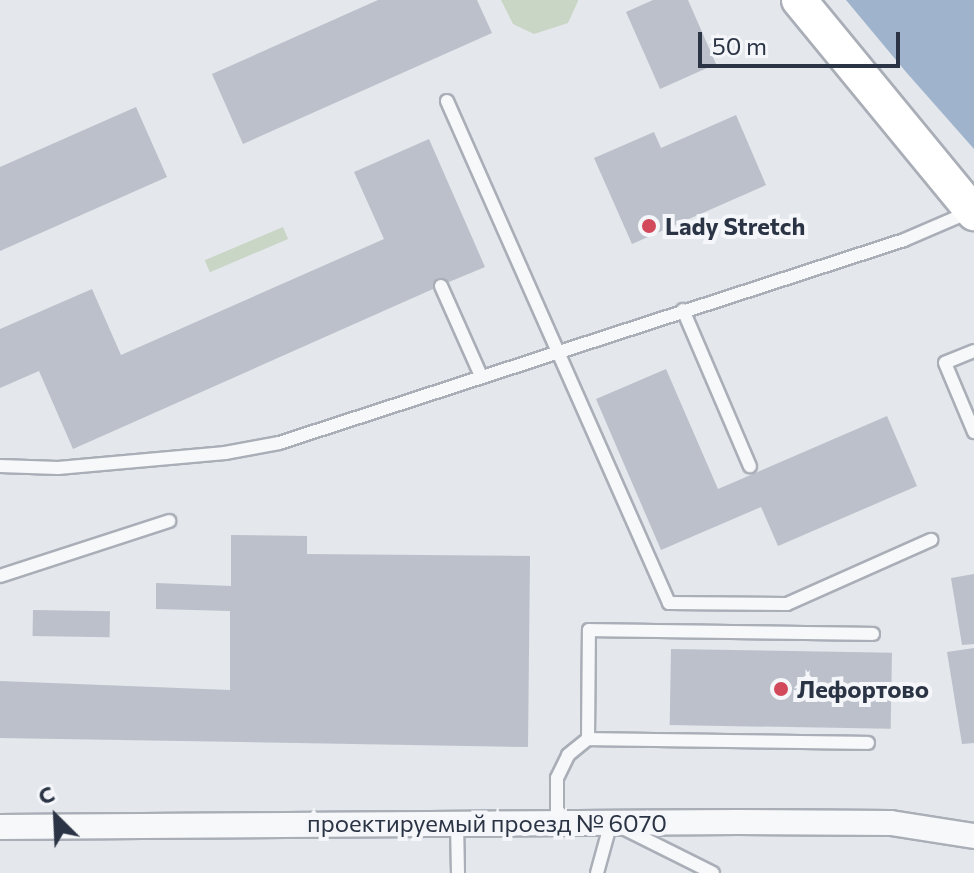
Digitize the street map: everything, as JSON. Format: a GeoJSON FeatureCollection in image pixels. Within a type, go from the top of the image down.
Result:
{"type":"FeatureCollection","features":[{"type":"Feature","properties":{"kind":"main road"},"geometry":{"type":"LineString","coordinates":[[799,0],[973,212]]}},
{"type":"Feature","properties":{"kind":"street","name":"проектируемый проезд № 6070"},"geometry":{"type":"LineString","coordinates":[[0,827],[457,822],[891,823],[974,836]]}},
{"type":"Feature","properties":{"kind":"lane"},"geometry":{"type":"LineString","coordinates":[[447,101],[669,603],[787,604],[931,540]]}},
{"type":"Feature","properties":{"kind":"lane"},"geometry":{"type":"LineString","coordinates":[[0,466],[58,468],[256,449],[916,236],[973,212]]}},
{"type":"Feature","properties":{"kind":"lane"},"geometry":{"type":"LineString","coordinates":[[441,286],[481,376]]}},
{"type":"Feature","properties":{"kind":"lane"},"geometry":{"type":"LineString","coordinates":[[683,310],[750,466]]}},
{"type":"Feature","properties":{"kind":"lane"},"geometry":{"type":"LineString","coordinates":[[974,351],[945,363],[974,432]]}},
{"type":"Feature","properties":{"kind":"lane"},"geometry":{"type":"LineString","coordinates":[[0,576],[169,521]]}},
{"type":"Feature","properties":{"kind":"lane"},"geometry":{"type":"LineString","coordinates":[[588,739],[589,630],[873,634]]}},
{"type":"Feature","properties":{"kind":"lane"},"geometry":{"type":"LineString","coordinates":[[557,824],[557,778],[568,755],[588,739],[868,743]]}},
{"type":"Feature","properties":{"kind":"lane"},"geometry":{"type":"LineString","coordinates":[[457,822],[458,873]]}},
{"type":"Feature","properties":{"kind":"lane"},"geometry":{"type":"LineString","coordinates":[[597,873],[611,822],[713,873]]}},
{"type":"Feature","properties":{"kind":"green space"},"geometry":{"type":"Polygon","coordinates":[[[501,0],[578,1],[568,23],[534,34],[513,24],[501,0]]]}},
{"type":"Feature","properties":{"kind":"green space"},"geometry":{"type":"Polygon","coordinates":[[[283,227],[288,239],[210,272],[205,260],[283,227]]]}},
{"type":"Feature","properties":{"kind":"water"},"geometry":{"type":"Polygon","coordinates":[[[846,0],[974,0],[974,149],[906,72],[846,0]]]}},
{"type":"Feature","properties":{"kind":"building"},"geometry":{"type":"Polygon","coordinates":[[[378,0],[477,0],[492,33],[243,144],[212,74],[378,0]]]}},
{"type":"Feature","properties":{"kind":"building"},"geometry":{"type":"Polygon","coordinates":[[[653,0],[688,0],[716,64],[660,89],[626,12],[653,0]]]}},
{"type":"Feature","properties":{"kind":"building"},"geometry":{"type":"Polygon","coordinates":[[[136,107],[167,177],[0,251],[0,167],[136,107]]]}},
{"type":"Feature","properties":{"kind":"building"},"geometry":{"type":"Polygon","coordinates":[[[736,115],[766,185],[632,244],[594,158],[654,132],[661,148],[736,115]]]}},
{"type":"Feature","properties":{"kind":"building"},"geometry":{"type":"Polygon","coordinates":[[[429,139],[485,267],[449,282],[437,278],[433,289],[73,449],[39,371],[0,388],[0,329],[92,289],[121,355],[384,239],[354,172],[429,139]]]}},
{"type":"Feature","properties":{"kind":"building"},"geometry":{"type":"Polygon","coordinates":[[[666,369],[718,489],[887,416],[917,486],[778,546],[761,507],[661,550],[596,399],[666,369]]]}},
{"type":"Feature","properties":{"kind":"building"},"geometry":{"type":"Polygon","coordinates":[[[231,535],[307,536],[307,554],[530,556],[528,747],[0,738],[0,681],[230,690],[230,611],[156,609],[156,583],[231,586],[231,535]]]}},
{"type":"Feature","properties":{"kind":"building"},"geometry":{"type":"Polygon","coordinates":[[[974,574],[974,644],[962,645],[951,578],[974,574]]]}},
{"type":"Feature","properties":{"kind":"building"},"geometry":{"type":"Polygon","coordinates":[[[33,610],[110,611],[110,637],[33,636],[33,610]]]}},
{"type":"Feature","properties":{"kind":"building"},"geometry":{"type":"Polygon","coordinates":[[[974,648],[974,743],[962,744],[947,652],[974,648]]]}},
{"type":"Feature","properties":{"kind":"building","name":"Лефортово"},"geometry":{"type":"Polygon","coordinates":[[[671,649],[892,653],[891,729],[670,725],[671,649]]]}},
{"type":"Feature","properties":{"kind":"place","name":"Lady Stretch"},"geometry":{"type":"Point","coordinates":[649,226]}},
{"type":"Feature","properties":{"kind":"place","name":"Лефортово"},"geometry":{"type":"Point","coordinates":[781,689]}}]}
